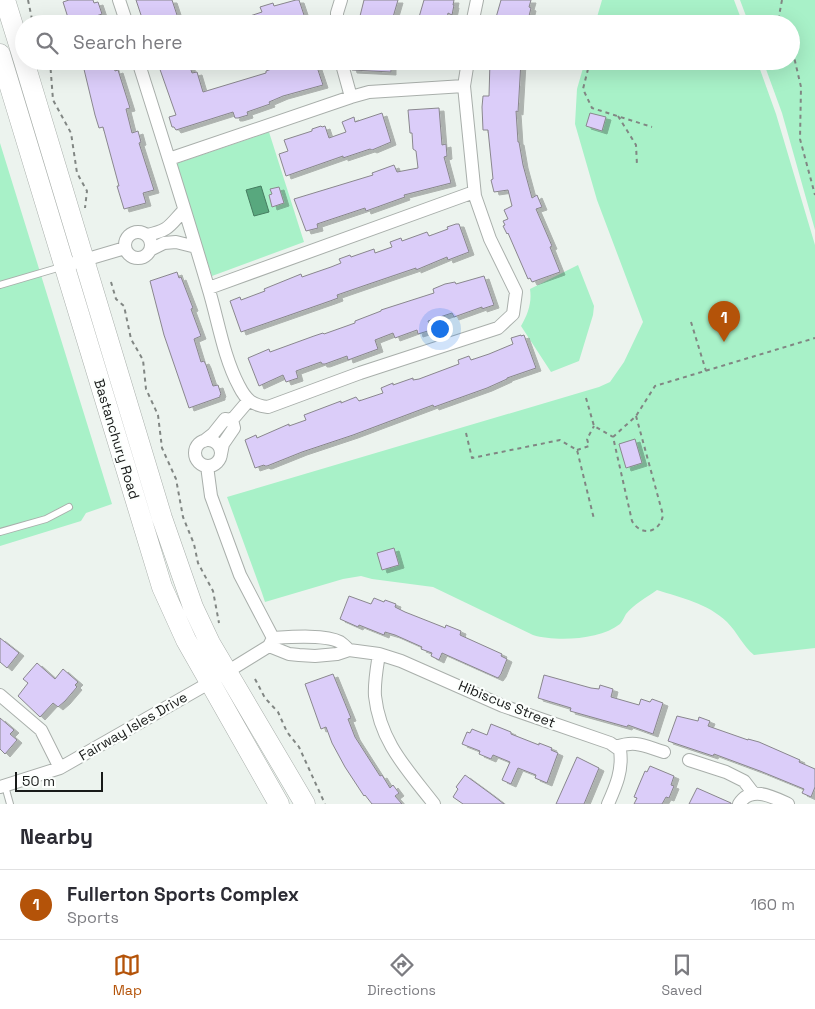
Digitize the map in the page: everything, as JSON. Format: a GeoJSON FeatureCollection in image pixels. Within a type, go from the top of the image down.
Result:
{"type":"FeatureCollection","features":[{"type":"Feature","properties":{"kind":"main road","name":"Bastanchury Road"},"geometry":{"type":"LineString","coordinates":[[5,0],[15,32]]}},
{"type":"Feature","properties":{"kind":"main road","name":"Bastanchury Road"},"geometry":{"type":"LineString","coordinates":[[0,54],[162,587],[186,640],[209,683],[279,804]]}},
{"type":"Feature","properties":{"kind":"main road","name":"Bastanchury Road"},"geometry":{"type":"LineString","coordinates":[[27,70],[179,571],[193,606],[227,672],[305,804]]}},
{"type":"Feature","properties":{"kind":"street"},"geometry":{"type":"LineString","coordinates":[[120,0],[124,15]]}},
{"type":"Feature","properties":{"kind":"street"},"geometry":{"type":"LineString","coordinates":[[337,15],[341,0]]}},
{"type":"Feature","properties":{"kind":"street"},"geometry":{"type":"LineString","coordinates":[[474,15],[477,0]]}},
{"type":"Feature","properties":{"kind":"street"},"geometry":{"type":"LineString","coordinates":[[141,70],[209,288],[228,358],[238,385],[256,406],[268,407],[360,372],[498,328],[513,314],[516,292],[490,239],[474,192],[464,86],[467,70]]}},
{"type":"Feature","properties":{"kind":"street"},"geometry":{"type":"LineString","coordinates":[[344,70],[351,97]]}},
{"type":"Feature","properties":{"kind":"street"},"geometry":{"type":"LineString","coordinates":[[169,159],[369,92],[464,86]]}},
{"type":"Feature","properties":{"kind":"street"},"geometry":{"type":"LineString","coordinates":[[209,288],[474,192]]}},
{"type":"Feature","properties":{"kind":"street"},"geometry":{"type":"LineString","coordinates":[[147,235],[167,229],[184,210]]}},
{"type":"Feature","properties":{"kind":"street"},"geometry":{"type":"LineString","coordinates":[[139,231],[147,235],[151,242],[147,255],[139,258],[129,255],[125,248],[126,239],[133,232],[139,231]]}},
{"type":"Feature","properties":{"kind":"street"},"geometry":{"type":"LineString","coordinates":[[150,250],[164,243],[176,242],[196,247]]}},
{"type":"Feature","properties":{"kind":"street"},"geometry":{"type":"LineString","coordinates":[[64,266],[125,248]]}},
{"type":"Feature","properties":{"kind":"street"},"geometry":{"type":"LineString","coordinates":[[232,420],[249,400]]}},
{"type":"Feature","properties":{"kind":"street"},"geometry":{"type":"LineString","coordinates":[[225,419],[232,420],[234,428],[223,444],[220,458],[216,464],[207,466],[198,462],[196,448],[213,434],[225,419]]}},
{"type":"Feature","properties":{"kind":"street"},"geometry":{"type":"LineString","coordinates":[[204,441],[210,440],[217,444],[221,454]]}},
{"type":"Feature","properties":{"kind":"street"},"geometry":{"type":"LineString","coordinates":[[207,466],[211,496],[240,575],[271,642]]}},
{"type":"Feature","properties":{"kind":"street","name":"Hibiscus Street"},"geometry":{"type":"LineString","coordinates":[[271,642],[300,637],[332,639],[340,642],[349,650]]}},
{"type":"Feature","properties":{"kind":"street"},"geometry":{"type":"LineString","coordinates":[[315,656],[319,649],[316,638]]}},
{"type":"Feature","properties":{"kind":"street","name":"Fairway Isles Drive"},"geometry":{"type":"LineString","coordinates":[[3,786],[60,768],[209,683],[271,642]]}},
{"type":"Feature","properties":{"kind":"street","name":"Hibiscus Street"},"geometry":{"type":"LineString","coordinates":[[271,642],[290,654],[315,656],[337,654],[349,650],[379,654],[410,665],[503,706],[610,743],[616,747]]}},
{"type":"Feature","properties":{"kind":"street"},"geometry":{"type":"LineString","coordinates":[[379,654],[375,695],[379,721],[387,742],[434,804]]}},
{"type":"Feature","properties":{"kind":"street"},"geometry":{"type":"LineString","coordinates":[[0,695],[41,730],[60,768]]}},
{"type":"Feature","properties":{"kind":"street"},"geometry":{"type":"LineString","coordinates":[[608,804],[618,781],[622,761],[620,750],[616,747],[629,743],[640,744],[664,752]]}},
{"type":"Feature","properties":{"kind":"street"},"geometry":{"type":"LineString","coordinates":[[689,760],[726,772],[744,781],[754,794]]}},
{"type":"Feature","properties":{"kind":"street"},"geometry":{"type":"LineString","coordinates":[[740,804],[743,798],[754,794],[765,794],[788,804]]}},
{"type":"Feature","properties":{"kind":"lane"},"geometry":{"type":"LineString","coordinates":[[0,285],[64,266]]}},
{"type":"Feature","properties":{"kind":"lane"},"geometry":{"type":"LineString","coordinates":[[0,532],[46,519],[69,507]]}},
{"type":"Feature","properties":{"kind":"lane"},"geometry":{"type":"LineString","coordinates":[[3,786],[10,804]]}},
{"type":"Feature","properties":{"kind":"path"},"geometry":{"type":"LineString","coordinates":[[28,0],[31,15]]}},
{"type":"Feature","properties":{"kind":"path"},"geometry":{"type":"LineString","coordinates":[[779,15],[782,0]]}},
{"type":"Feature","properties":{"kind":"path"},"geometry":{"type":"LineString","coordinates":[[51,70],[53,100],[71,133],[77,173],[87,191],[85,209]]}},
{"type":"Feature","properties":{"kind":"path"},"geometry":{"type":"LineString","coordinates":[[588,70],[583,89],[592,108],[652,127]]}},
{"type":"Feature","properties":{"kind":"path"},"geometry":{"type":"LineString","coordinates":[[797,70],[801,87],[800,138],[815,195]]}},
{"type":"Feature","properties":{"kind":"path"},"geometry":{"type":"LineString","coordinates":[[618,116],[636,145],[637,165]]}},
{"type":"Feature","properties":{"kind":"path"},"geometry":{"type":"LineString","coordinates":[[111,282],[116,299],[124,306],[131,339],[143,360],[146,389],[158,415],[162,448],[176,479],[183,517],[194,544],[198,564],[213,591],[220,628]]}},
{"type":"Feature","properties":{"kind":"path"},"geometry":{"type":"LineString","coordinates":[[691,322],[706,371]]}},
{"type":"Feature","properties":{"kind":"path"},"geometry":{"type":"LineString","coordinates":[[613,437],[636,416],[655,386],[815,338]]}},
{"type":"Feature","properties":{"kind":"path"},"geometry":{"type":"LineString","coordinates":[[577,450],[589,446],[588,440],[594,426],[586,398]]}},
{"type":"Feature","properties":{"kind":"path"},"geometry":{"type":"LineString","coordinates":[[594,426],[613,437],[632,521],[641,530],[651,531],[661,522],[662,511],[636,416]]}},
{"type":"Feature","properties":{"kind":"path"},"geometry":{"type":"LineString","coordinates":[[466,433],[472,458],[560,440],[577,450],[594,519]]}},
{"type":"Feature","properties":{"kind":"path"},"geometry":{"type":"LineString","coordinates":[[255,679],[265,698],[278,712],[286,732],[299,747],[325,804]]}},
{"type":"Feature","properties":{"kind":"shaded area"},"geometry":{"type":"Polygon","coordinates":[[[602,0],[734,0],[740,15],[598,15],[602,0]]]}},
{"type":"Feature","properties":{"kind":"shaded area"},"geometry":{"type":"Polygon","coordinates":[[[740,0],[815,0],[815,230],[782,113],[766,70],[800,70],[800,15],[746,15],[740,0]]]}},
{"type":"Feature","properties":{"kind":"shaded area"},"geometry":{"type":"Polygon","coordinates":[[[582,70],[760,70],[776,114],[815,245],[815,648],[754,655],[731,626],[719,615],[694,602],[657,590],[632,607],[622,622],[611,629],[590,636],[565,639],[533,635],[433,587],[361,576],[343,579],[265,602],[227,497],[599,387],[610,382],[624,362],[643,322],[597,200],[575,124],[577,89],[582,70]]]}},
{"type":"Feature","properties":{"kind":"shaded area"},"geometry":{"type":"Polygon","coordinates":[[[269,132],[304,242],[212,276],[175,164],[269,132]]]}},
{"type":"Feature","properties":{"kind":"shaded area"},"geometry":{"type":"Polygon","coordinates":[[[0,143],[112,504],[86,513],[81,521],[0,546],[0,143]]]}},
{"type":"Feature","properties":{"kind":"shaded area"},"geometry":{"type":"Polygon","coordinates":[[[261,186],[269,212],[254,216],[246,190],[261,186]]]}},
{"type":"Feature","properties":{"kind":"shaded area"},"geometry":{"type":"Polygon","coordinates":[[[578,265],[594,306],[593,315],[579,361],[551,372],[521,326],[529,308],[530,289],[578,265]]]}},
{"type":"Feature","properties":{"kind":"building"},"geometry":{"type":"Polygon","coordinates":[[[69,0],[93,0],[94,3],[98,2],[102,14],[67,15],[63,2],[69,0]]]}},
{"type":"Feature","properties":{"kind":"building"},"geometry":{"type":"Polygon","coordinates":[[[136,0],[172,0],[177,15],[141,15],[136,0]]]}},
{"type":"Feature","properties":{"kind":"building"},"geometry":{"type":"Polygon","coordinates":[[[299,0],[304,15],[253,15],[262,12],[260,7],[273,3],[274,6],[299,0]]]}},
{"type":"Feature","properties":{"kind":"building"},"geometry":{"type":"Polygon","coordinates":[[[364,0],[398,0],[394,15],[360,15],[364,0]]]}},
{"type":"Feature","properties":{"kind":"building"},"geometry":{"type":"Polygon","coordinates":[[[424,0],[454,0],[452,15],[448,13],[448,15],[420,15],[424,0]]]}},
{"type":"Feature","properties":{"kind":"building"},"geometry":{"type":"Polygon","coordinates":[[[501,0],[531,0],[529,15],[497,15],[501,0]]]}},
{"type":"Feature","properties":{"kind":"building"},"geometry":{"type":"Polygon","coordinates":[[[84,70],[118,70],[130,108],[126,109],[132,133],[138,131],[141,142],[139,143],[154,190],[143,193],[146,203],[124,209],[103,127],[99,128],[84,70]]]}},
{"type":"Feature","properties":{"kind":"building"},"geometry":{"type":"Polygon","coordinates":[[[160,70],[191,70],[192,73],[197,72],[203,92],[266,73],[269,70],[318,70],[323,85],[283,96],[269,102],[270,104],[247,112],[248,115],[238,118],[235,118],[233,112],[176,130],[172,127],[169,117],[176,115],[160,70]]]}},
{"type":"Feature","properties":{"kind":"building"},"geometry":{"type":"Polygon","coordinates":[[[352,70],[391,70],[391,72],[352,70]]]}},
{"type":"Feature","properties":{"kind":"building"},"geometry":{"type":"Polygon","coordinates":[[[490,70],[520,70],[518,112],[516,111],[518,142],[532,198],[537,195],[542,207],[536,209],[552,246],[550,247],[560,272],[532,282],[530,278],[528,279],[508,233],[503,226],[505,225],[503,221],[508,219],[504,210],[512,206],[508,190],[494,192],[491,180],[493,179],[488,130],[483,130],[482,107],[483,96],[489,96],[490,70]]]}},
{"type":"Feature","properties":{"kind":"building"},"geometry":{"type":"Polygon","coordinates":[[[439,108],[442,145],[446,144],[447,156],[444,157],[451,183],[404,195],[405,197],[366,211],[365,208],[317,224],[318,228],[306,231],[294,199],[373,175],[372,173],[394,165],[397,172],[418,168],[416,151],[413,149],[412,133],[410,133],[408,110],[439,108]]]}},
{"type":"Feature","properties":{"kind":"building"},"geometry":{"type":"Polygon","coordinates":[[[382,113],[391,142],[372,150],[343,158],[343,156],[286,176],[279,154],[288,151],[284,140],[321,126],[325,126],[329,138],[346,132],[342,122],[354,117],[355,122],[382,113]]]}},
{"type":"Feature","properties":{"kind":"building"},"geometry":{"type":"Polygon","coordinates":[[[590,113],[606,117],[602,131],[586,126],[590,113]]]}},
{"type":"Feature","properties":{"kind":"building"},"geometry":{"type":"Polygon","coordinates":[[[279,187],[284,203],[272,207],[269,195],[272,194],[270,189],[279,187]]]}},
{"type":"Feature","properties":{"kind":"building"},"geometry":{"type":"Polygon","coordinates":[[[459,224],[469,252],[448,260],[447,257],[416,270],[416,268],[337,295],[338,298],[241,332],[230,301],[240,297],[241,300],[265,291],[264,289],[301,274],[302,277],[331,267],[341,263],[339,259],[350,255],[351,257],[374,249],[375,253],[392,247],[390,242],[401,238],[402,241],[427,232],[429,236],[459,224]]]}},
{"type":"Feature","properties":{"kind":"building"},"geometry":{"type":"Polygon","coordinates":[[[177,272],[179,278],[181,277],[193,308],[191,309],[201,336],[194,339],[201,362],[204,361],[213,386],[218,385],[221,394],[220,397],[189,408],[164,335],[150,281],[177,272]]]}},
{"type":"Feature","properties":{"kind":"building"},"geometry":{"type":"Polygon","coordinates":[[[484,276],[494,305],[482,309],[482,307],[454,317],[452,313],[428,321],[431,330],[418,334],[417,330],[395,338],[393,333],[375,340],[378,349],[348,360],[347,356],[325,364],[321,362],[296,371],[298,378],[286,382],[283,375],[259,386],[248,358],[269,349],[270,352],[355,323],[355,321],[381,310],[434,293],[433,289],[445,284],[455,282],[456,284],[484,276]]]}},
{"type":"Feature","properties":{"kind":"building"},"geometry":{"type":"Polygon","coordinates":[[[524,335],[536,368],[434,407],[433,405],[267,466],[255,468],[245,440],[256,435],[257,438],[289,424],[289,426],[306,420],[304,415],[341,401],[341,403],[356,397],[359,401],[383,393],[381,388],[393,383],[393,385],[413,378],[413,380],[419,379],[459,364],[458,360],[469,356],[471,360],[489,354],[513,344],[511,338],[524,335]]]}},
{"type":"Feature","properties":{"kind":"building"},"geometry":{"type":"Polygon","coordinates":[[[635,439],[642,463],[626,468],[619,444],[635,439]]]}},
{"type":"Feature","properties":{"kind":"building"},"geometry":{"type":"Polygon","coordinates":[[[394,548],[399,565],[382,570],[377,553],[394,548]]]}},
{"type":"Feature","properties":{"kind":"building"},"geometry":{"type":"Polygon","coordinates":[[[349,596],[371,604],[374,598],[384,602],[385,600],[396,604],[395,607],[405,612],[445,628],[446,625],[461,631],[460,635],[502,654],[501,656],[507,659],[501,674],[498,678],[442,653],[439,660],[431,656],[432,653],[421,649],[422,647],[395,635],[385,632],[384,635],[340,619],[349,596]]]}},
{"type":"Feature","properties":{"kind":"building"},"geometry":{"type":"Polygon","coordinates":[[[0,638],[19,653],[7,668],[0,662],[0,638]]]}},
{"type":"Feature","properties":{"kind":"building"},"geometry":{"type":"Polygon","coordinates":[[[37,663],[55,679],[63,669],[78,682],[75,685],[77,687],[65,701],[58,707],[53,703],[40,717],[18,696],[28,683],[23,679],[37,663]]]}},
{"type":"Feature","properties":{"kind":"building"},"geometry":{"type":"Polygon","coordinates":[[[333,674],[351,718],[348,719],[355,737],[380,776],[382,775],[390,788],[393,785],[399,793],[395,796],[402,804],[372,804],[364,796],[345,767],[326,727],[321,729],[305,684],[333,674]]]}},
{"type":"Feature","properties":{"kind":"building"},"geometry":{"type":"Polygon","coordinates":[[[544,675],[591,688],[599,689],[600,685],[613,689],[611,697],[639,705],[641,699],[650,702],[652,699],[663,703],[653,734],[628,725],[627,727],[570,711],[571,708],[538,698],[544,675]]]}},
{"type":"Feature","properties":{"kind":"building"},"geometry":{"type":"Polygon","coordinates":[[[677,716],[698,721],[699,717],[710,721],[708,726],[759,742],[800,760],[799,762],[815,769],[815,787],[811,797],[802,793],[804,789],[760,771],[714,754],[713,756],[668,741],[677,716]]]}},
{"type":"Feature","properties":{"kind":"building"},"geometry":{"type":"Polygon","coordinates":[[[0,718],[14,730],[10,734],[17,740],[5,754],[0,749],[0,718]]]}},
{"type":"Feature","properties":{"kind":"building"},"geometry":{"type":"Polygon","coordinates":[[[491,724],[511,732],[511,734],[552,748],[551,750],[558,753],[547,783],[535,778],[536,775],[518,768],[511,784],[502,780],[510,762],[493,755],[491,759],[479,754],[480,751],[462,744],[467,732],[470,733],[472,729],[487,735],[491,724]]]}},
{"type":"Feature","properties":{"kind":"building"},"geometry":{"type":"Polygon","coordinates":[[[577,757],[599,768],[584,804],[556,804],[577,757]]]}},
{"type":"Feature","properties":{"kind":"building"},"geometry":{"type":"Polygon","coordinates":[[[650,766],[674,776],[671,785],[674,786],[669,798],[666,797],[662,804],[634,804],[637,798],[634,797],[639,785],[645,771],[647,772],[650,766]]]}},
{"type":"Feature","properties":{"kind":"building"},"geometry":{"type":"Polygon","coordinates":[[[465,775],[504,804],[463,804],[453,797],[458,789],[456,787],[465,775]]]}},
{"type":"Feature","properties":{"kind":"building"},"geometry":{"type":"Polygon","coordinates":[[[697,788],[731,803],[731,804],[689,804],[697,788]]]}},
{"type":"Feature","properties":{"kind":"place","name":"Fullerton Sports Complex"},"geometry":{"type":"Point","coordinates":[724,342]}}]}
